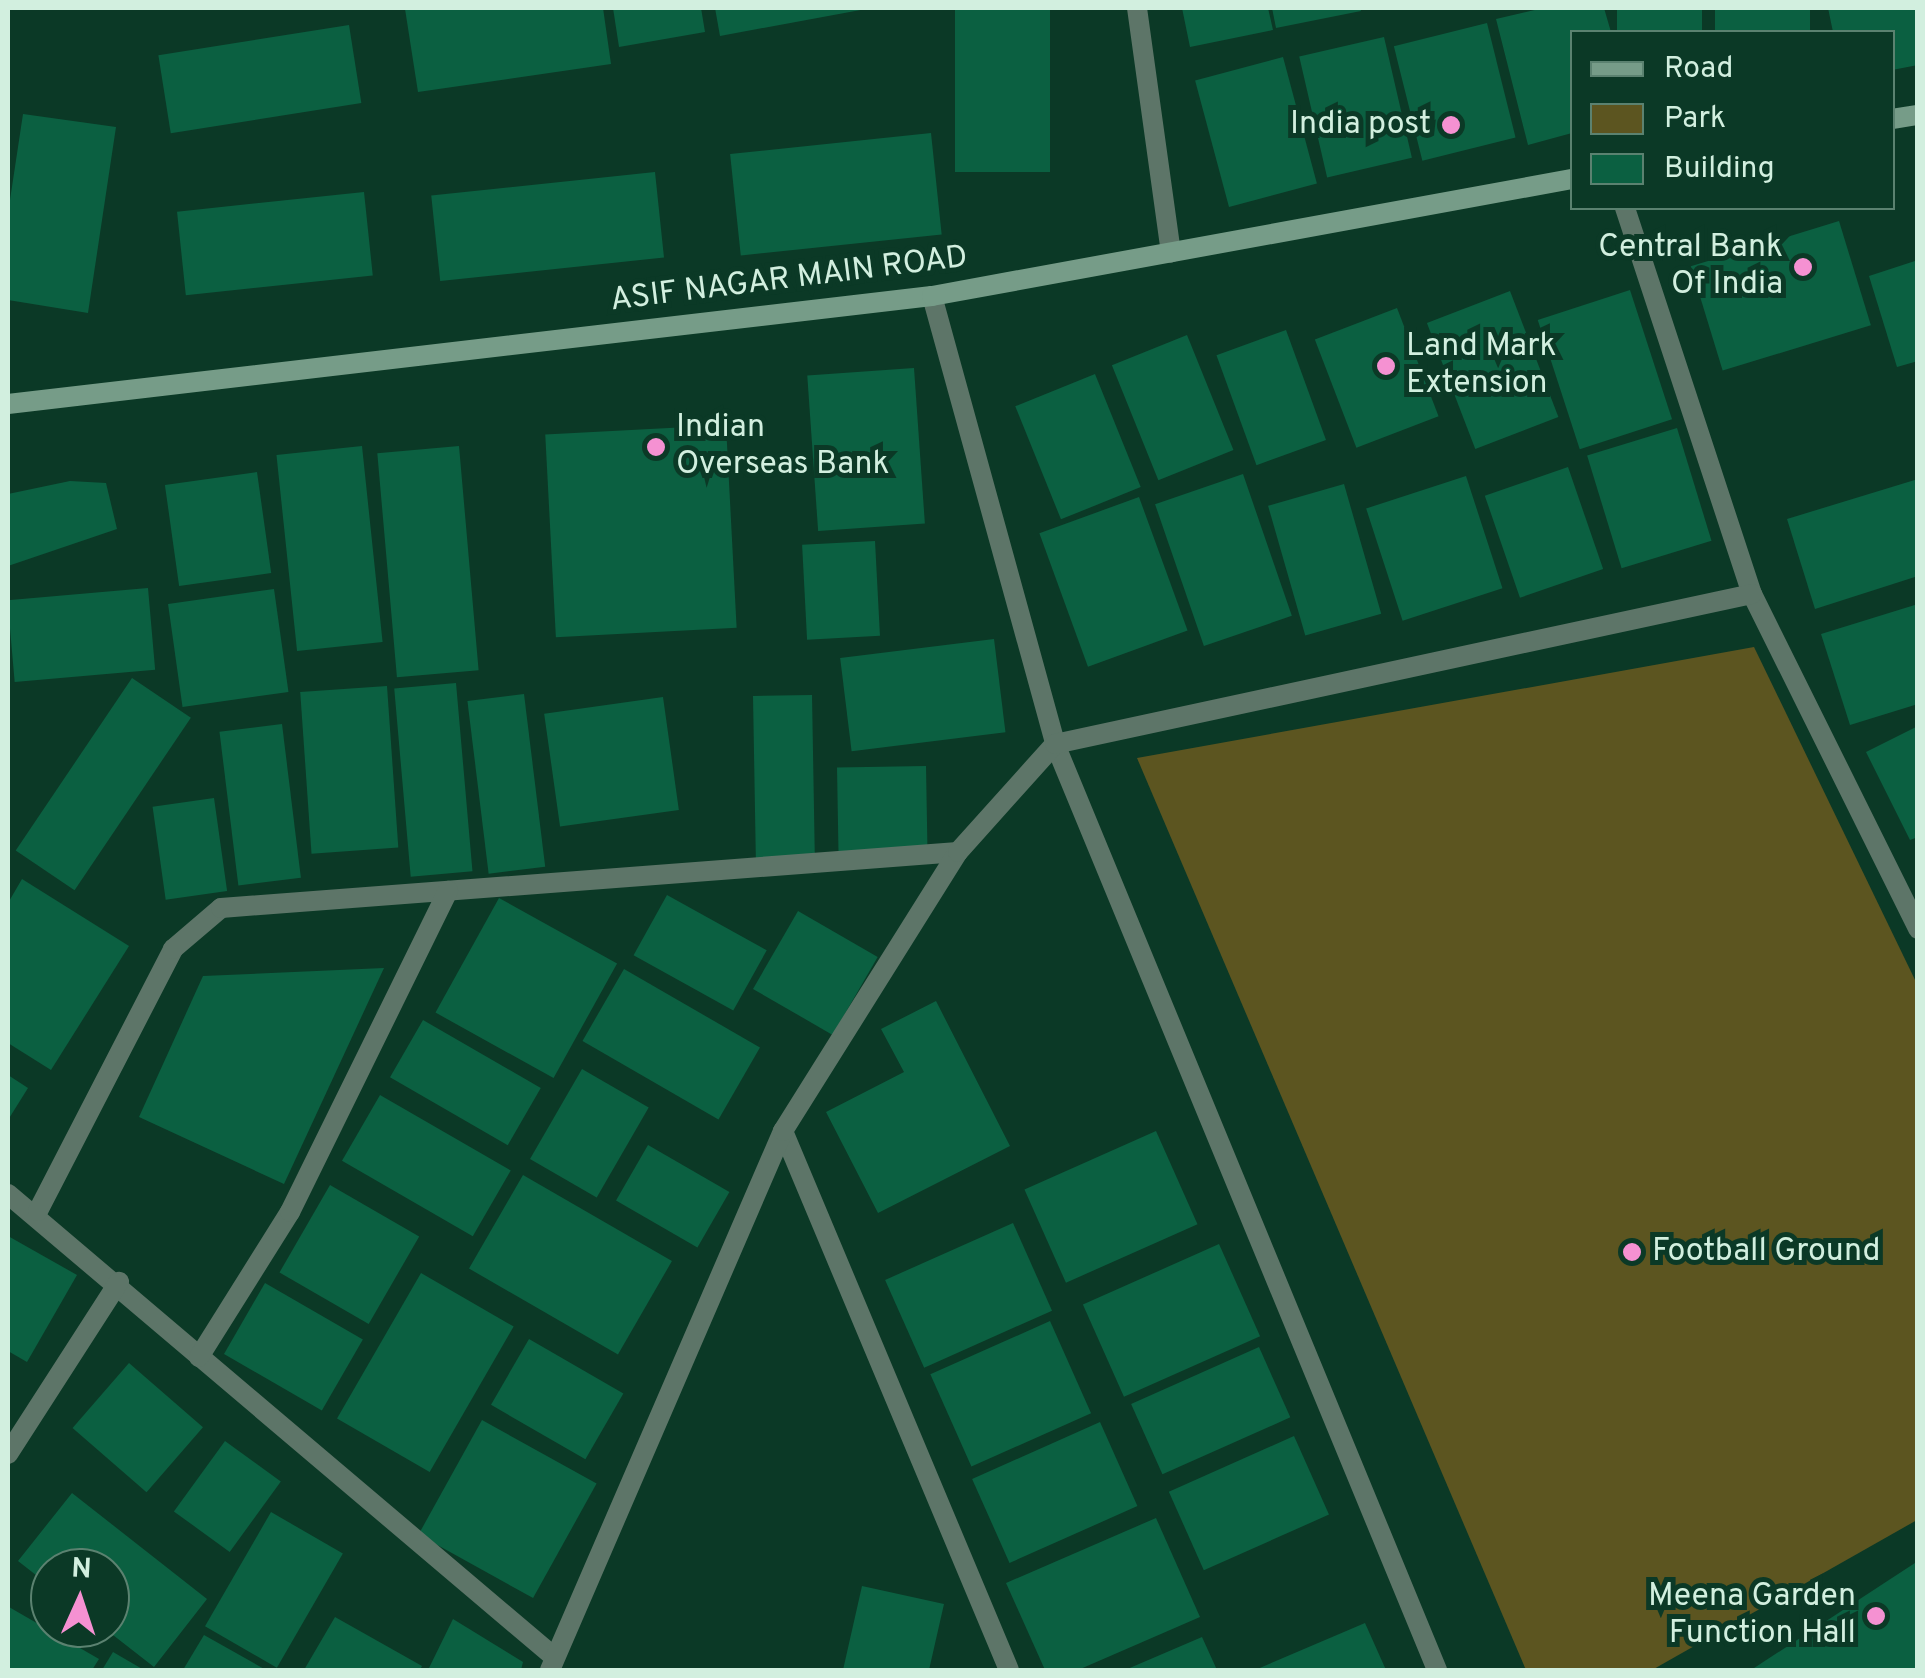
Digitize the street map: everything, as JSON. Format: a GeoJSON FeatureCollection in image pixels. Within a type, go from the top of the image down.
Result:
{"type":"FeatureCollection","features":[{"type":"Feature","properties":{"kind":"street"},"geometry":{"type":"LineString","coordinates":[[1137,8],[1171,254]]}},
{"type":"Feature","properties":{"kind":"street","name":"ASIF NAGAR MAIN ROAD"},"geometry":{"type":"LineString","coordinates":[[8,404],[932,296],[1570,179]]}},
{"type":"Feature","properties":{"kind":"street"},"geometry":{"type":"LineString","coordinates":[[1626,210],[1752,594],[1918,929]]}},
{"type":"Feature","properties":{"kind":"street"},"geometry":{"type":"LineString","coordinates":[[932,296],[1055,744],[1437,1670]]}},
{"type":"Feature","properties":{"kind":"street"},"geometry":{"type":"LineString","coordinates":[[8,1194],[38,1211],[199,1357],[552,1663],[783,1132],[958,852],[1055,744],[1752,594]]}},
{"type":"Feature","properties":{"kind":"street"},"geometry":{"type":"LineString","coordinates":[[38,1211],[193,925],[238,902],[448,891],[958,852]]}},
{"type":"Feature","properties":{"kind":"street"},"geometry":{"type":"LineString","coordinates":[[199,1357],[290,1212],[448,891]]}},
{"type":"Feature","properties":{"kind":"street"},"geometry":{"type":"LineString","coordinates":[[783,1132],[1009,1670]]}},
{"type":"Feature","properties":{"kind":"street"},"geometry":{"type":"LineString","coordinates":[[8,1454],[119,1282]]}},
{"type":"Feature","properties":{"kind":"green space","name":"Football Ground"},"geometry":{"type":"Polygon","coordinates":[[[1754,647],[1917,984],[1917,1520],[1652,1670],[1526,1670],[1137,758],[1754,647]]]}},
{"type":"Feature","properties":{"kind":"building"},"geometry":{"type":"Polygon","coordinates":[[[603,8],[611,64],[418,92],[405,9],[603,8]]]}},
{"type":"Feature","properties":{"kind":"building"},"geometry":{"type":"Polygon","coordinates":[[[613,8],[701,8],[705,32],[619,47],[613,8]]]}},
{"type":"Feature","properties":{"kind":"building"},"geometry":{"type":"Polygon","coordinates":[[[715,8],[866,8],[866,9],[720,36],[715,8]]]}},
{"type":"Feature","properties":{"kind":"building"},"geometry":{"type":"Polygon","coordinates":[[[955,8],[1050,8],[1050,172],[955,172],[955,8]]]}},
{"type":"Feature","properties":{"kind":"building"},"geometry":{"type":"Polygon","coordinates":[[[1182,8],[1268,8],[1273,30],[1190,47],[1182,8]]]}},
{"type":"Feature","properties":{"kind":"building"},"geometry":{"type":"Polygon","coordinates":[[[1272,8],[1360,8],[1361,11],[1276,28],[1272,8]]]}},
{"type":"Feature","properties":{"kind":"building"},"geometry":{"type":"Polygon","coordinates":[[[1543,8],[1604,8],[1610,30],[1570,30],[1570,134],[1528,145],[1496,19],[1543,8]]]}},
{"type":"Feature","properties":{"kind":"building"},"geometry":{"type":"Polygon","coordinates":[[[1617,8],[1702,8],[1702,30],[1617,30],[1617,8]]]}},
{"type":"Feature","properties":{"kind":"building"},"geometry":{"type":"Polygon","coordinates":[[[1715,8],[1810,8],[1810,30],[1715,30],[1715,8]]]}},
{"type":"Feature","properties":{"kind":"building"},"geometry":{"type":"Polygon","coordinates":[[[1828,8],[1916,8],[1918,65],[1895,69],[1895,30],[1833,30],[1828,8]]]}},
{"type":"Feature","properties":{"kind":"building"},"geometry":{"type":"Polygon","coordinates":[[[1487,23],[1516,137],[1422,161],[1394,46],[1487,23]]]}},
{"type":"Feature","properties":{"kind":"building"},"geometry":{"type":"Polygon","coordinates":[[[349,25],[361,103],[171,133],[158,55],[349,25]]]}},
{"type":"Feature","properties":{"kind":"building"},"geometry":{"type":"Polygon","coordinates":[[[1384,37],[1412,158],[1327,177],[1299,57],[1384,37]]]}},
{"type":"Feature","properties":{"kind":"building"},"geometry":{"type":"Polygon","coordinates":[[[1283,57],[1317,184],[1229,207],[1195,81],[1283,57]]]}},
{"type":"Feature","properties":{"kind":"building"},"geometry":{"type":"Polygon","coordinates":[[[23,114],[116,127],[88,313],[8,300],[8,213],[23,114]]]}},
{"type":"Feature","properties":{"kind":"building"},"geometry":{"type":"Polygon","coordinates":[[[931,133],[942,234],[741,256],[730,154],[931,133]]]}},
{"type":"Feature","properties":{"kind":"building"},"geometry":{"type":"Polygon","coordinates":[[[655,172],[664,258],[440,281],[431,196],[655,172]]]}},
{"type":"Feature","properties":{"kind":"building"},"geometry":{"type":"Polygon","coordinates":[[[364,192],[373,276],[186,295],[177,212],[364,192]]]}},
{"type":"Feature","properties":{"kind":"building"},"geometry":{"type":"Polygon","coordinates":[[[1839,221],[1871,325],[1723,371],[1691,266],[1839,221]]]}},
{"type":"Feature","properties":{"kind":"building"},"geometry":{"type":"Polygon","coordinates":[[[1918,260],[1918,361],[1897,367],[1869,276],[1918,260]]]}},
{"type":"Feature","properties":{"kind":"building"},"geometry":{"type":"Polygon","coordinates":[[[1630,290],[1672,419],[1580,449],[1538,320],[1630,290]]]}},
{"type":"Feature","properties":{"kind":"building"},"geometry":{"type":"Polygon","coordinates":[[[1510,291],[1558,417],[1475,449],[1427,323],[1510,291]]]}},
{"type":"Feature","properties":{"kind":"building"},"geometry":{"type":"Polygon","coordinates":[[[1397,308],[1439,416],[1356,448],[1315,340],[1397,308]]]}},
{"type":"Feature","properties":{"kind":"building"},"geometry":{"type":"Polygon","coordinates":[[[1286,330],[1326,440],[1256,465],[1216,355],[1286,330]]]}},
{"type":"Feature","properties":{"kind":"building"},"geometry":{"type":"Polygon","coordinates":[[[1187,335],[1233,450],[1158,480],[1112,365],[1187,335]]]}},
{"type":"Feature","properties":{"kind":"building"},"geometry":{"type":"Polygon","coordinates":[[[914,368],[925,524],[818,531],[807,375],[914,368]]]}},
{"type":"Feature","properties":{"kind":"building"},"geometry":{"type":"Polygon","coordinates":[[[1095,374],[1141,487],[1061,519],[1015,406],[1095,374]]]}},
{"type":"Feature","properties":{"kind":"building"},"geometry":{"type":"Polygon","coordinates":[[[726,425],[737,628],[556,637],[545,434],[726,425]]]}},
{"type":"Feature","properties":{"kind":"building"},"geometry":{"type":"Polygon","coordinates":[[[1677,428],[1711,541],[1622,568],[1587,455],[1677,428]]]}},
{"type":"Feature","properties":{"kind":"building"},"geometry":{"type":"Polygon","coordinates":[[[362,446],[383,642],[297,651],[276,455],[362,446]]]}},
{"type":"Feature","properties":{"kind":"building"},"geometry":{"type":"Polygon","coordinates":[[[459,446],[479,670],[397,677],[377,453],[459,446]]]}},
{"type":"Feature","properties":{"kind":"building"},"geometry":{"type":"Polygon","coordinates":[[[1568,467],[1603,569],[1520,598],[1485,496],[1568,467]]]}},
{"type":"Feature","properties":{"kind":"building"},"geometry":{"type":"Polygon","coordinates":[[[257,472],[271,573],[179,586],[165,485],[257,472]]]}},
{"type":"Feature","properties":{"kind":"building"},"geometry":{"type":"Polygon","coordinates":[[[1243,474],[1292,616],[1204,646],[1155,504],[1243,474]]]}},
{"type":"Feature","properties":{"kind":"building"},"geometry":{"type":"Polygon","coordinates":[[[1466,476],[1502,588],[1403,621],[1366,508],[1466,476]]]}},
{"type":"Feature","properties":{"kind":"building"},"geometry":{"type":"Polygon","coordinates":[[[1918,479],[1918,576],[1815,609],[1787,519],[1918,479]]]}},
{"type":"Feature","properties":{"kind":"building"},"geometry":{"type":"Polygon","coordinates":[[[70,481],[106,483],[117,529],[8,566],[8,494],[70,481]]]}},
{"type":"Feature","properties":{"kind":"building"},"geometry":{"type":"Polygon","coordinates":[[[1344,484],[1381,614],[1305,636],[1268,506],[1344,484]]]}},
{"type":"Feature","properties":{"kind":"building"},"geometry":{"type":"Polygon","coordinates":[[[1139,497],[1188,630],[1088,667],[1039,533],[1139,497]]]}},
{"type":"Feature","properties":{"kind":"building"},"geometry":{"type":"Polygon","coordinates":[[[875,541],[880,636],[807,640],[802,545],[875,541]]]}},
{"type":"Feature","properties":{"kind":"building"},"geometry":{"type":"Polygon","coordinates":[[[148,588],[155,670],[15,682],[8,600],[148,588]]]}},
{"type":"Feature","properties":{"kind":"building"},"geometry":{"type":"Polygon","coordinates":[[[274,589],[288,692],[183,707],[168,604],[274,589]]]}},
{"type":"Feature","properties":{"kind":"building"},"geometry":{"type":"Polygon","coordinates":[[[1918,604],[1918,704],[1850,725],[1821,634],[1918,604]]]}},
{"type":"Feature","properties":{"kind":"building"},"geometry":{"type":"Polygon","coordinates":[[[994,639],[1005,732],[852,751],[840,658],[994,639]]]}},
{"type":"Feature","properties":{"kind":"building"},"geometry":{"type":"Polygon","coordinates":[[[132,678],[191,718],[75,890],[16,850],[132,678]]]}},
{"type":"Feature","properties":{"kind":"building"},"geometry":{"type":"Polygon","coordinates":[[[456,683],[472,871],[411,877],[394,688],[456,683]]]}},
{"type":"Feature","properties":{"kind":"building"},"geometry":{"type":"Polygon","coordinates":[[[387,686],[398,848],[312,854],[300,692],[387,686]]]}},
{"type":"Feature","properties":{"kind":"building"},"geometry":{"type":"Polygon","coordinates":[[[524,694],[545,867],[489,874],[467,701],[524,694]]]}},
{"type":"Feature","properties":{"kind":"building"},"geometry":{"type":"Polygon","coordinates":[[[812,695],[815,862],[756,863],[753,696],[812,695]]]}},
{"type":"Feature","properties":{"kind":"building"},"geometry":{"type":"Polygon","coordinates":[[[663,697],[679,810],[560,827],[544,714],[663,697]]]}},
{"type":"Feature","properties":{"kind":"building"},"geometry":{"type":"Polygon","coordinates":[[[282,724],[301,878],[238,886],[219,732],[282,724]]]}},
{"type":"Feature","properties":{"kind":"building"},"geometry":{"type":"Polygon","coordinates":[[[1918,726],[1918,837],[1910,840],[1866,752],[1918,726]]]}},
{"type":"Feature","properties":{"kind":"building"},"geometry":{"type":"Polygon","coordinates":[[[926,766],[928,852],[839,854],[837,768],[926,766]]]}},
{"type":"Feature","properties":{"kind":"building"},"geometry":{"type":"Polygon","coordinates":[[[214,798],[227,891],[166,900],[153,807],[214,798]]]}},
{"type":"Feature","properties":{"kind":"building"},"geometry":{"type":"Polygon","coordinates":[[[22,879],[129,946],[51,1070],[8,1043],[8,903],[22,879]]]}},
{"type":"Feature","properties":{"kind":"building"},"geometry":{"type":"Polygon","coordinates":[[[667,895],[767,950],[733,1011],[634,955],[667,895]]]}},
{"type":"Feature","properties":{"kind":"building"},"geometry":{"type":"Polygon","coordinates":[[[499,898],[617,963],[554,1078],[435,1013],[499,898]]]}},
{"type":"Feature","properties":{"kind":"building"},"geometry":{"type":"Polygon","coordinates":[[[798,911],[878,957],[833,1035],[753,989],[798,911]]]}},
{"type":"Feature","properties":{"kind":"building"},"geometry":{"type":"Polygon","coordinates":[[[384,968],[284,1184],[139,1117],[203,976],[384,968]]]}},
{"type":"Feature","properties":{"kind":"building"},"geometry":{"type":"Polygon","coordinates":[[[624,969],[760,1048],[718,1119],[583,1041],[624,969]]]}},
{"type":"Feature","properties":{"kind":"building"},"geometry":{"type":"Polygon","coordinates":[[[936,1001],[1010,1146],[878,1213],[826,1112],[904,1072],[881,1029],[936,1001]]]}},
{"type":"Feature","properties":{"kind":"building"},"geometry":{"type":"Polygon","coordinates":[[[423,1020],[541,1088],[508,1145],[390,1077],[423,1020]]]}},
{"type":"Feature","properties":{"kind":"building"},"geometry":{"type":"Polygon","coordinates":[[[582,1069],[649,1108],[597,1198],[530,1159],[582,1069]]]}},
{"type":"Feature","properties":{"kind":"building"},"geometry":{"type":"Polygon","coordinates":[[[8,1075],[28,1088],[8,1120],[8,1075]]]}},
{"type":"Feature","properties":{"kind":"building"},"geometry":{"type":"Polygon","coordinates":[[[380,1095],[511,1170],[473,1236],[342,1161],[380,1095]]]}},
{"type":"Feature","properties":{"kind":"building"},"geometry":{"type":"Polygon","coordinates":[[[1156,1131],[1197,1224],[1066,1283],[1024,1190],[1156,1131]]]}},
{"type":"Feature","properties":{"kind":"building"},"geometry":{"type":"Polygon","coordinates":[[[648,1145],[729,1192],[697,1247],[616,1200],[648,1145]]]}},
{"type":"Feature","properties":{"kind":"building"},"geometry":{"type":"Polygon","coordinates":[[[523,1175],[672,1261],[618,1355],[469,1269],[523,1175]]]}},
{"type":"Feature","properties":{"kind":"building"},"geometry":{"type":"Polygon","coordinates":[[[330,1185],[419,1236],[369,1324],[280,1272],[330,1185]]]}},
{"type":"Feature","properties":{"kind":"building"},"geometry":{"type":"Polygon","coordinates":[[[1013,1223],[1052,1311],[924,1368],[885,1280],[1013,1223]]]}},
{"type":"Feature","properties":{"kind":"building"},"geometry":{"type":"Polygon","coordinates":[[[8,1236],[77,1275],[27,1362],[8,1351],[8,1236]]]}},
{"type":"Feature","properties":{"kind":"building"},"geometry":{"type":"Polygon","coordinates":[[[1219,1244],[1260,1336],[1124,1397],[1083,1305],[1219,1244]]]}},
{"type":"Feature","properties":{"kind":"building"},"geometry":{"type":"Polygon","coordinates":[[[421,1273],[514,1326],[430,1472],[337,1418],[421,1273]]]}},
{"type":"Feature","properties":{"kind":"building"},"geometry":{"type":"Polygon","coordinates":[[[265,1283],[363,1340],[322,1411],[224,1354],[265,1283]]]}},
{"type":"Feature","properties":{"kind":"building"},"geometry":{"type":"Polygon","coordinates":[[[1050,1321],[1091,1413],[971,1467],[930,1374],[1050,1321]]]}},
{"type":"Feature","properties":{"kind":"building"},"geometry":{"type":"Polygon","coordinates":[[[529,1339],[623,1394],[585,1459],[491,1405],[529,1339]]]}},
{"type":"Feature","properties":{"kind":"building"},"geometry":{"type":"Polygon","coordinates":[[[1259,1347],[1290,1417],[1162,1474],[1131,1404],[1259,1347]]]}},
{"type":"Feature","properties":{"kind":"building"},"geometry":{"type":"Polygon","coordinates":[[[129,1363],[203,1427],[147,1492],[73,1428],[129,1363]]]}},
{"type":"Feature","properties":{"kind":"building"},"geometry":{"type":"Polygon","coordinates":[[[482,1420],[597,1484],[533,1598],[418,1535],[482,1420]]]}},
{"type":"Feature","properties":{"kind":"building"},"geometry":{"type":"Polygon","coordinates":[[[1100,1422],[1137,1506],[1010,1563],[972,1479],[1100,1422]]]}},
{"type":"Feature","properties":{"kind":"building"},"geometry":{"type":"Polygon","coordinates":[[[1294,1436],[1329,1515],[1204,1570],[1169,1492],[1294,1436]]]}},
{"type":"Feature","properties":{"kind":"building"},"geometry":{"type":"Polygon","coordinates":[[[225,1441],[281,1482],[230,1552],[174,1511],[225,1441]]]}},
{"type":"Feature","properties":{"kind":"building"},"geometry":{"type":"Polygon","coordinates":[[[72,1493],[207,1599],[154,1667],[130,1648],[130,1548],[30,1548],[30,1570],[18,1561],[72,1493]]]}},
{"type":"Feature","properties":{"kind":"building"},"geometry":{"type":"Polygon","coordinates":[[[271,1512],[343,1554],[277,1668],[205,1626],[271,1512]]]}},
{"type":"Feature","properties":{"kind":"building"},"geometry":{"type":"Polygon","coordinates":[[[1156,1518],[1200,1617],[1078,1670],[1045,1670],[1006,1583],[1156,1518]]]}},
{"type":"Feature","properties":{"kind":"building","name":"Meena Garden Function Hall"},"geometry":{"type":"Polygon","coordinates":[[[1918,1561],[1918,1670],[1751,1670],[1918,1561]]]}},
{"type":"Feature","properties":{"kind":"building"},"geometry":{"type":"Polygon","coordinates":[[[862,1586],[944,1604],[929,1670],[843,1670],[862,1586]]]}},
{"type":"Feature","properties":{"kind":"building"},"geometry":{"type":"Polygon","coordinates":[[[9,1607],[30,1619],[30,1648],[80,1648],[99,1659],[92,1670],[8,1670],[9,1607]]]}},
{"type":"Feature","properties":{"kind":"building"},"geometry":{"type":"Polygon","coordinates":[[[335,1617],[422,1666],[420,1670],[304,1670],[335,1617]]]}},
{"type":"Feature","properties":{"kind":"building"},"geometry":{"type":"Polygon","coordinates":[[[453,1619],[523,1662],[521,1670],[428,1670],[453,1619]]]}},
{"type":"Feature","properties":{"kind":"building"},"geometry":{"type":"Polygon","coordinates":[[[1365,1623],[1386,1670],[1255,1670],[1365,1623]]]}},
{"type":"Feature","properties":{"kind":"building"},"geometry":{"type":"Polygon","coordinates":[[[204,1635],[266,1670],[183,1670],[204,1635]]]}},
{"type":"Feature","properties":{"kind":"building"},"geometry":{"type":"Polygon","coordinates":[[[1202,1637],[1217,1670],[1125,1670],[1202,1637]]]}},
{"type":"Feature","properties":{"kind":"building"},"geometry":{"type":"Polygon","coordinates":[[[113,1652],[144,1670],[102,1670],[113,1652]]]}},
{"type":"Feature","properties":{"kind":"place","name":"India post"},"geometry":{"type":"Point","coordinates":[1451,125]}},
{"type":"Feature","properties":{"kind":"place","name":"Central Bank Of India"},"geometry":{"type":"Point","coordinates":[1803,267]}},
{"type":"Feature","properties":{"kind":"place","name":"Land Mark Extension"},"geometry":{"type":"Point","coordinates":[1386,366]}},
{"type":"Feature","properties":{"kind":"place","name":"Indian Overseas Bank"},"geometry":{"type":"Point","coordinates":[656,447]}},
{"type":"Feature","properties":{"kind":"place","name":"Football Ground"},"geometry":{"type":"Point","coordinates":[1632,1252]}},
{"type":"Feature","properties":{"kind":"place","name":"Meena Garden Function Hall"},"geometry":{"type":"Point","coordinates":[1876,1616]}}]}
